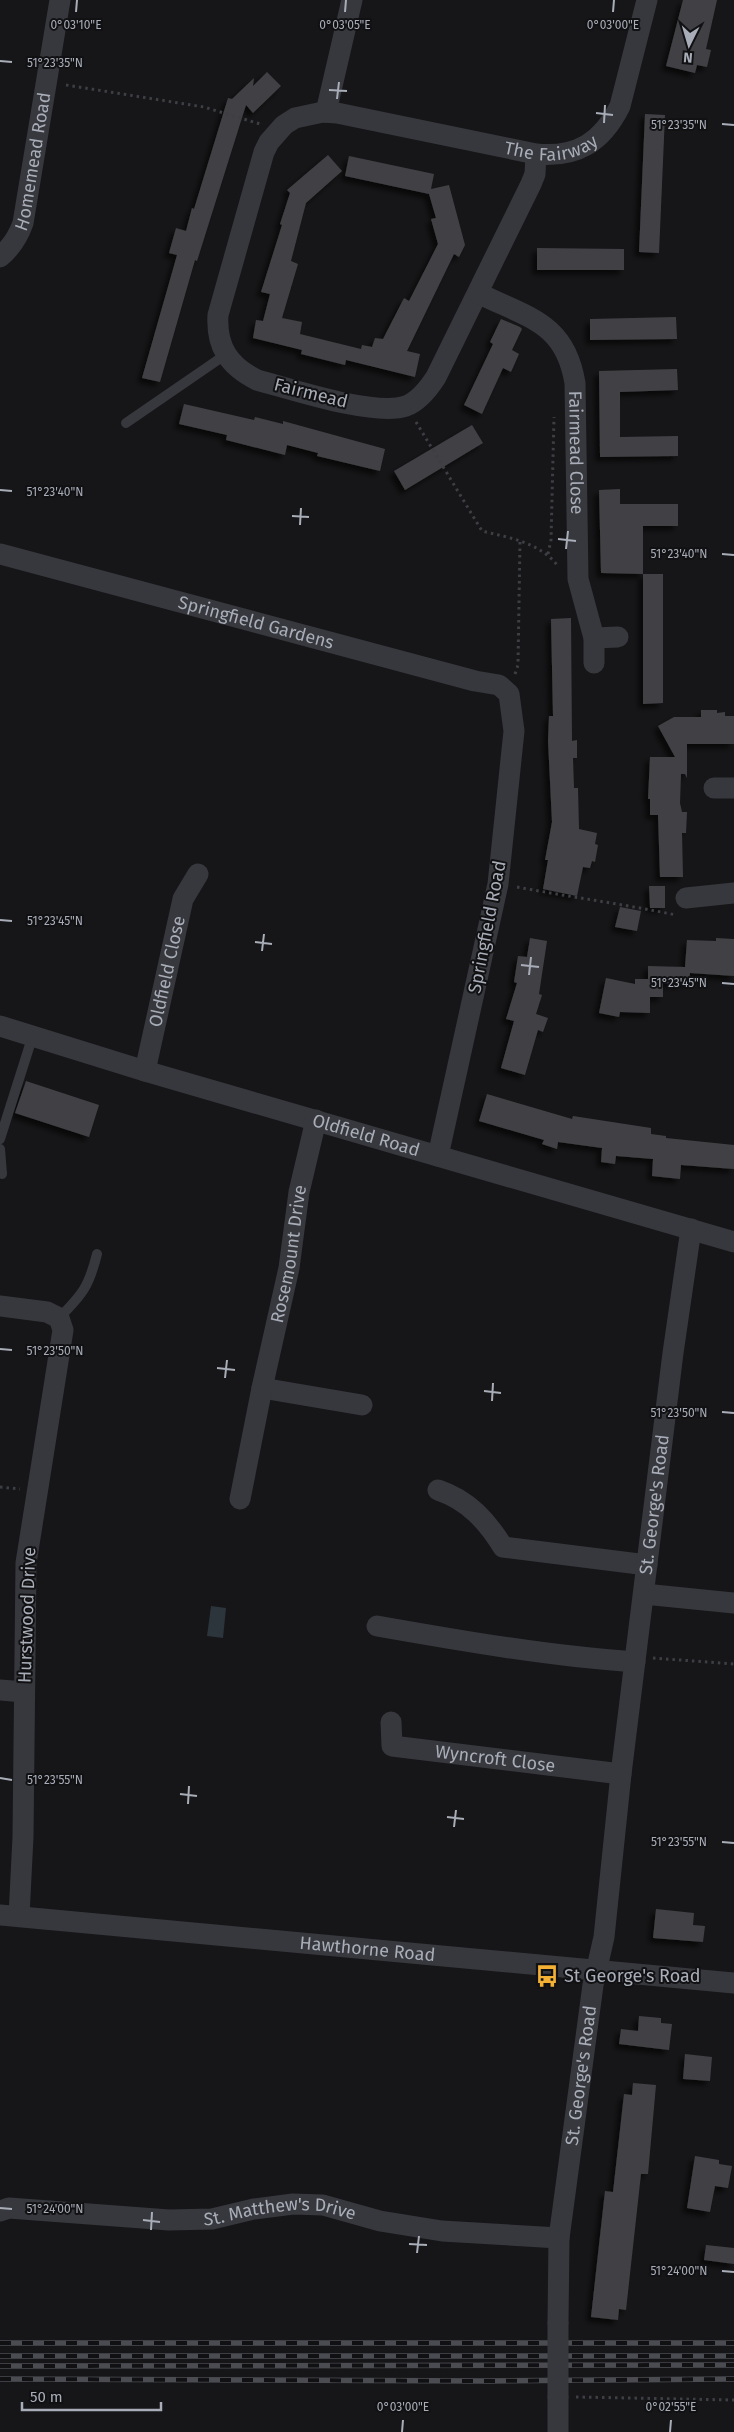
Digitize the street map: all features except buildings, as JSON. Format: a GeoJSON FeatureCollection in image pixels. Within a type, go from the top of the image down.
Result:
{"type":"FeatureCollection","features":[{"type":"Feature","properties":{"kind":"street","name":"Homemead Road"},"geometry":{"type":"LineString","coordinates":[[0,256],[18,238],[23,223],[60,0]]}},
{"type":"Feature","properties":{"kind":"street"},"geometry":{"type":"LineString","coordinates":[[326,112],[352,0]]}},
{"type":"Feature","properties":{"kind":"street","name":"The Fairway"},"geometry":{"type":"LineString","coordinates":[[326,112],[536,154],[549,156],[576,151],[592,144],[613,120],[620,106],[647,0]]}},
{"type":"Feature","properties":{"kind":"street","name":"Fairmead"},"geometry":{"type":"LineString","coordinates":[[326,112],[295,118],[275,135],[264,152],[218,315],[217,329],[225,355],[244,373],[257,380],[368,407],[397,409],[409,405]]}},
{"type":"Feature","properties":{"kind":"street"},"geometry":{"type":"LineString","coordinates":[[409,405],[428,389],[436,377],[531,184],[535,174],[536,154]]}},
{"type":"Feature","properties":{"kind":"street","name":"Fairmead Close"},"geometry":{"type":"LineString","coordinates":[[478,293],[553,331],[563,344],[571,362],[575,383],[578,579],[594,638],[594,663]]}},
{"type":"Feature","properties":{"kind":"street","name":"Springfield Gardens"},"geometry":{"type":"LineString","coordinates":[[0,554],[475,681],[499,685],[509,694]]}},
{"type":"Feature","properties":{"kind":"street"},"geometry":{"type":"LineString","coordinates":[[594,638],[618,637]]}},
{"type":"Feature","properties":{"kind":"street","name":"Springfield Road"},"geometry":{"type":"LineString","coordinates":[[438,1156],[498,884],[514,731],[509,694]]}},
{"type":"Feature","properties":{"kind":"street","name":"Oldfield Close"},"geometry":{"type":"LineString","coordinates":[[145,1071],[183,899],[198,874]]}},
{"type":"Feature","properties":{"kind":"street"},"geometry":{"type":"LineString","coordinates":[[686,898],[734,893]]}},
{"type":"Feature","properties":{"kind":"street","name":"Oldfield Road"},"geometry":{"type":"LineString","coordinates":[[0,1026],[145,1071],[734,1242]]}},
{"type":"Feature","properties":{"kind":"street","name":"Rosemount Drive"},"geometry":{"type":"LineString","coordinates":[[240,1499],[262,1388],[289,1268],[299,1192],[316,1120]]}},
{"type":"Feature","properties":{"kind":"street","name":"St. George's Road"},"geometry":{"type":"LineString","coordinates":[[558,2432],[560,2238],[593,1984],[604,1937],[621,1774],[691,1229]]}},
{"type":"Feature","properties":{"kind":"street"},"geometry":{"type":"LineString","coordinates":[[0,1306],[47,1312],[59,1318]]}},
{"type":"Feature","properties":{"kind":"street","name":"Hurstwood Drive"},"geometry":{"type":"LineString","coordinates":[[10,1916],[24,1837],[26,1563],[63,1330],[59,1318]]}},
{"type":"Feature","properties":{"kind":"street"},"geometry":{"type":"LineString","coordinates":[[262,1388],[362,1405]]}},
{"type":"Feature","properties":{"kind":"street"},"geometry":{"type":"LineString","coordinates":[[438,1490],[453,1495],[488,1523],[503,1547],[647,1565]]}},
{"type":"Feature","properties":{"kind":"street"},"geometry":{"type":"LineString","coordinates":[[644,1594],[734,1603]]}},
{"type":"Feature","properties":{"kind":"street"},"geometry":{"type":"LineString","coordinates":[[377,1626],[599,1660],[635,1662]]}},
{"type":"Feature","properties":{"kind":"street"},"geometry":{"type":"LineString","coordinates":[[0,1690],[24,1692]]}},
{"type":"Feature","properties":{"kind":"street","name":"Wyncroft Close"},"geometry":{"type":"LineString","coordinates":[[391,1722],[392,1746],[621,1774]]}},
{"type":"Feature","properties":{"kind":"street","name":"Hawthorne Road"},"geometry":{"type":"LineString","coordinates":[[10,1916],[734,1983]]}},
{"type":"Feature","properties":{"kind":"street","name":"St. Matthew's Drive"},"geometry":{"type":"LineString","coordinates":[[0,2211],[9,2208],[186,2220],[212,2219],[254,2209],[293,2204],[323,2205],[380,2221],[442,2231],[560,2238]]}},
{"type":"Feature","properties":{"kind":"lane"},"geometry":{"type":"LineString","coordinates":[[126,423],[225,355]]}},
{"type":"Feature","properties":{"kind":"lane"},"geometry":{"type":"LineString","coordinates":[[0,1139],[33,1035]]}},
{"type":"Feature","properties":{"kind":"lane"},"geometry":{"type":"LineString","coordinates":[[0,1149],[2,1174]]}},
{"type":"Feature","properties":{"kind":"lane"},"geometry":{"type":"LineString","coordinates":[[59,1318],[80,1297],[90,1281],[97,1254]]}},
{"type":"Feature","properties":{"kind":"path"},"geometry":{"type":"LineString","coordinates":[[46,80],[204,107],[261,124],[275,135]]}},
{"type":"Feature","properties":{"kind":"path"},"geometry":{"type":"LineString","coordinates":[[409,405],[482,531],[520,540],[548,554],[551,540],[555,410]]}},
{"type":"Feature","properties":{"kind":"path"},"geometry":{"type":"LineString","coordinates":[[509,694],[518,665],[520,540]]}},
{"type":"Feature","properties":{"kind":"path"},"geometry":{"type":"LineString","coordinates":[[498,884],[610,904],[632,905],[687,917],[686,898]]}},
{"type":"Feature","properties":{"kind":"path"},"geometry":{"type":"LineString","coordinates":[[635,1662],[650,1658],[734,1664]]}},
{"type":"Feature","properties":{"kind":"path"},"geometry":{"type":"LineString","coordinates":[[558,2400],[573,2403],[573,2397],[734,2400]]}},
{"type":"Feature","properties":{"kind":"shaded area"},"geometry":{"type":"Polygon","coordinates":[[[211,1606],[226,1608],[223,1638],[207,1636],[211,1606]]]}},
{"type":"Feature","properties":{"kind":"railway"},"geometry":{"type":"LineString","coordinates":[[0,2343],[734,2343]]}},
{"type":"Feature","properties":{"kind":"railway"},"geometry":{"type":"LineString","coordinates":[[0,2356],[734,2356]]}},
{"type":"Feature","properties":{"kind":"railway"},"geometry":{"type":"LineString","coordinates":[[0,2366],[734,2365]]}},
{"type":"Feature","properties":{"kind":"railway"},"geometry":{"type":"LineString","coordinates":[[0,2379],[488,2381],[734,2379]]}},
{"type":"Feature","properties":{"kind":"place","name":"St George's Road"},"geometry":{"type":"Point","coordinates":[547,1976]}}]}
